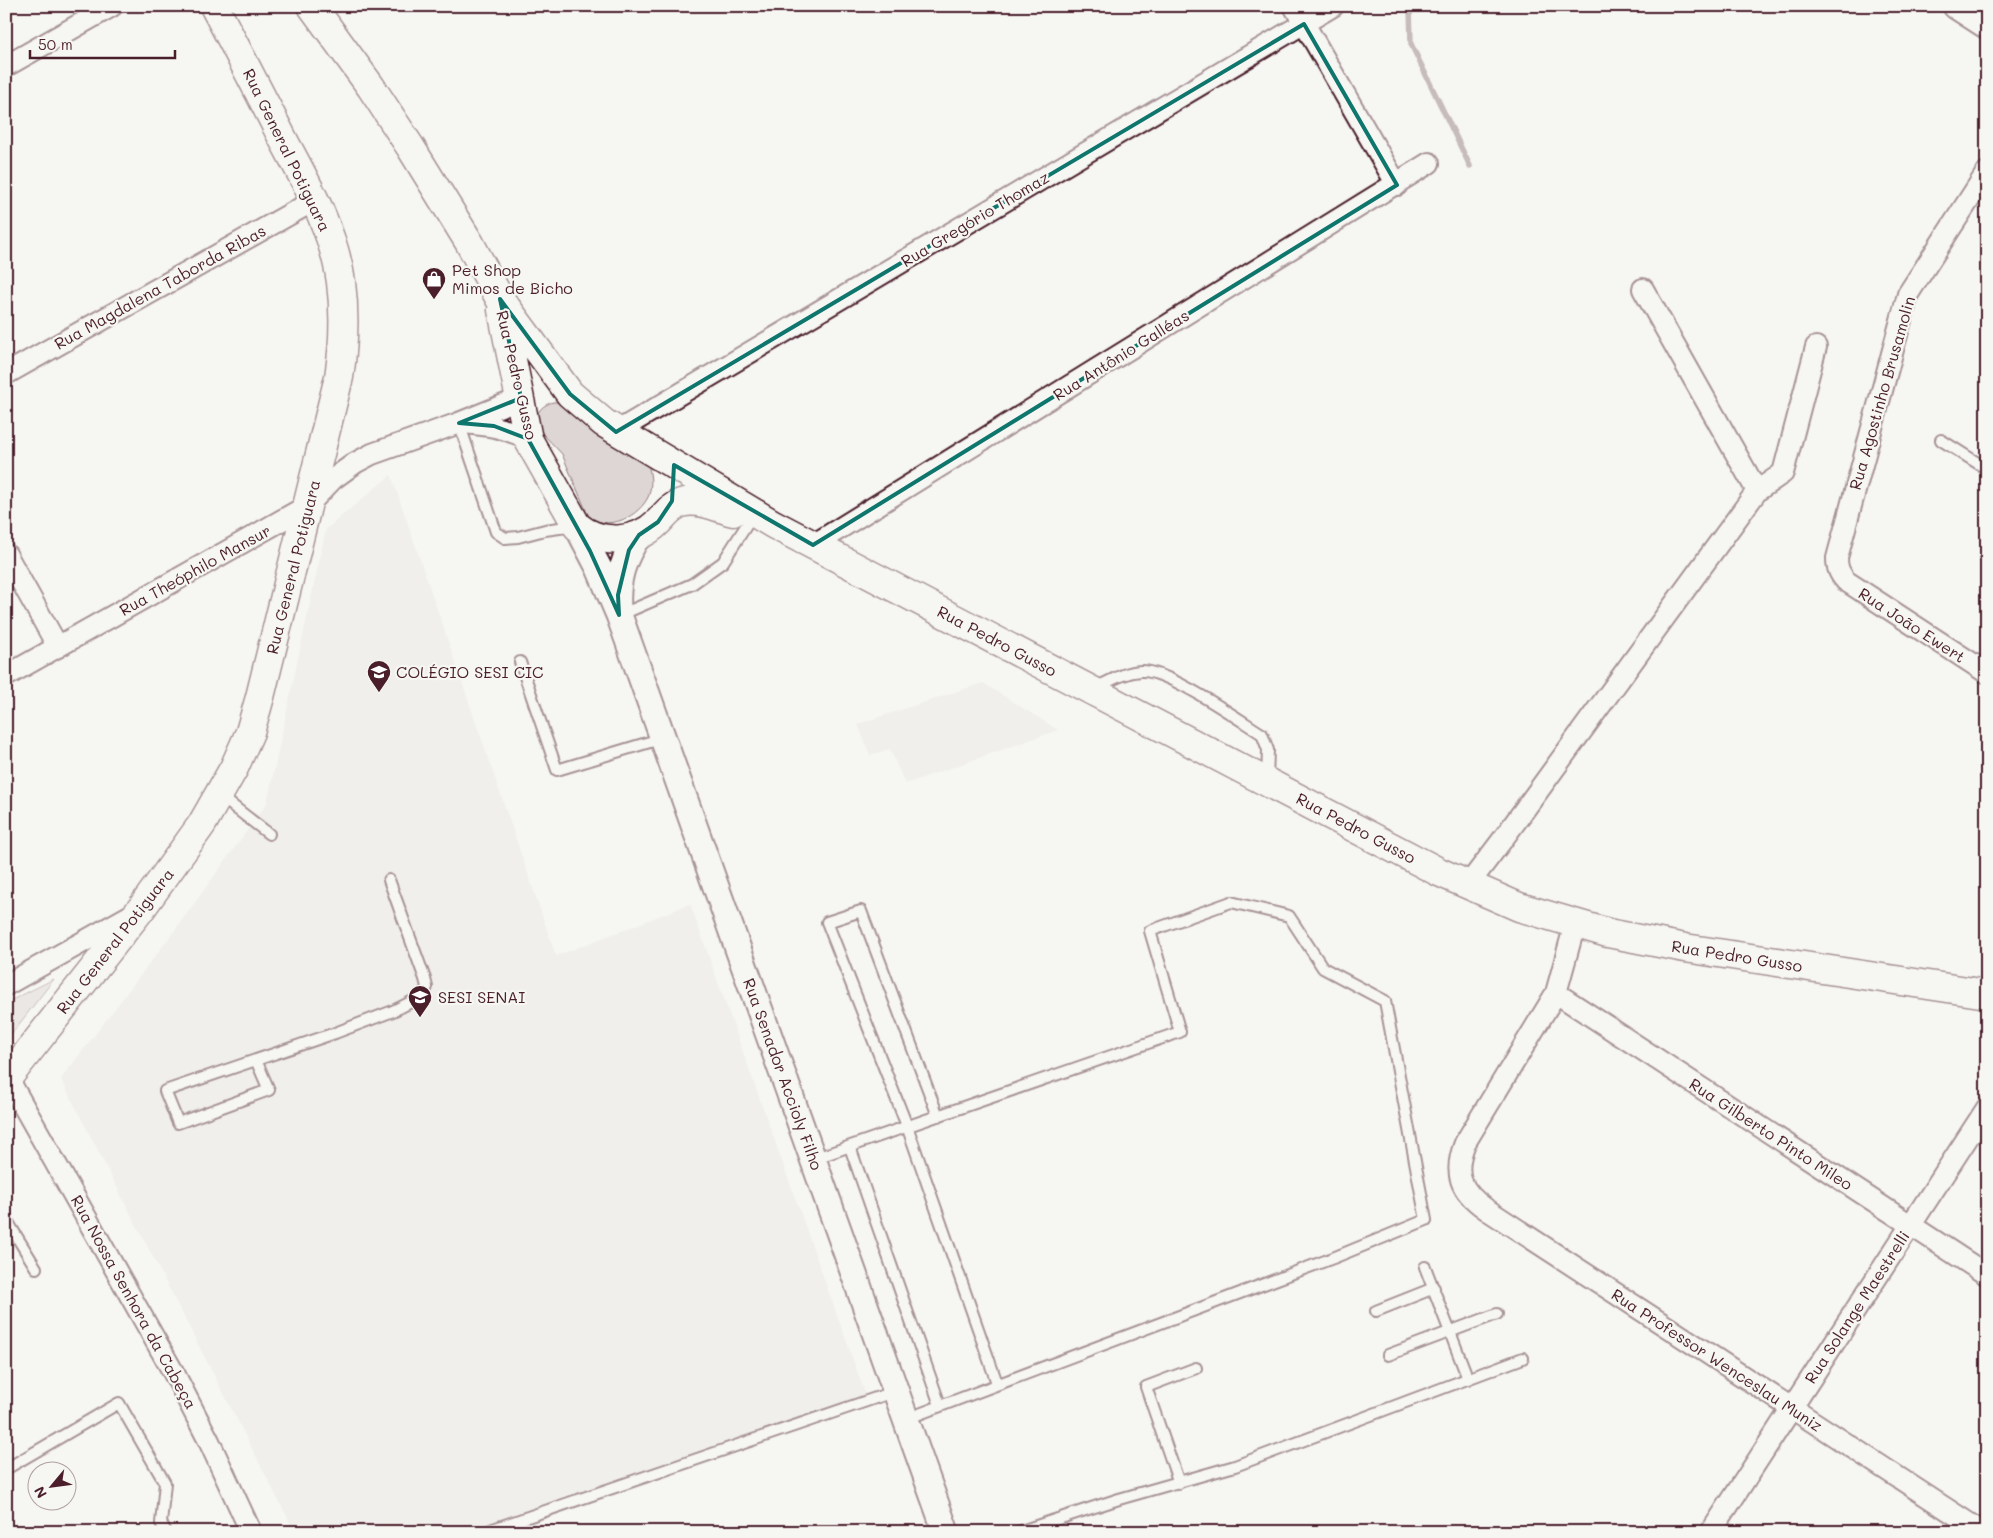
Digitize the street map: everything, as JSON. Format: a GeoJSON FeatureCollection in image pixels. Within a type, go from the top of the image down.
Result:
{"type":"FeatureCollection","features":[{"type":"Feature","properties":{"kind":"main road","name":"Rua General Potiguara"},"geometry":{"type":"LineString","coordinates":[[7,1077],[141,909],[180,856],[220,796],[250,732],[260,697],[339,377],[344,337],[344,313],[341,280],[333,247],[315,200],[214,6]]}},
{"type":"Feature","properties":{"kind":"main road","name":"Rua Pedro Gusso"},"geometry":{"type":"LineString","coordinates":[[312,6],[371,87],[412,148],[500,298],[560,381],[587,410],[616,432],[672,464],[762,521],[812,545],[1468,885],[1519,907],[1575,924],[1685,948],[1984,988]]}},
{"type":"Feature","properties":{"kind":"main road","name":"Rua Pedro Gusso"},"geometry":{"type":"LineString","coordinates":[[500,298],[522,398],[528,439],[577,526],[587,534],[611,540],[624,539],[639,534],[658,522],[664,514],[681,503],[691,501],[702,502],[762,521]]}},
{"type":"Feature","properties":{"kind":"main road"},"geometry":{"type":"LineString","coordinates":[[522,398],[525,391],[537,382],[552,379],[560,381]]}},
{"type":"Feature","properties":{"kind":"main road"},"geometry":{"type":"LineString","coordinates":[[664,514],[672,501],[674,488],[672,464]]}},
{"type":"Feature","properties":{"kind":"street"},"geometry":{"type":"LineString","coordinates":[[6,66],[112,6]]}},
{"type":"Feature","properties":{"kind":"street"},"geometry":{"type":"LineString","coordinates":[[1294,6],[1397,185]]}},
{"type":"Feature","properties":{"kind":"street","name":"Rua Gregório Thomaz"},"geometry":{"type":"LineString","coordinates":[[616,432],[1333,6]]}},
{"type":"Feature","properties":{"kind":"street"},"geometry":{"type":"LineString","coordinates":[[1956,6],[1987,26]]}},
{"type":"Feature","properties":{"kind":"street","name":"Rua Antônio Galléas"},"geometry":{"type":"LineString","coordinates":[[812,545],[1397,185],[1429,163]]}},
{"type":"Feature","properties":{"kind":"street","name":"Rua Agostinho Brusamolin"},"geometry":{"type":"LineString","coordinates":[[1840,574],[1837,558],[1906,300],[1913,285],[1987,172]]}},
{"type":"Feature","properties":{"kind":"street","name":"Rua Magdalena Taborda Ribas"},"geometry":{"type":"LineString","coordinates":[[6,374],[315,200]]}},
{"type":"Feature","properties":{"kind":"street"},"geometry":{"type":"LineString","coordinates":[[1643,290],[1757,491]]}},
{"type":"Feature","properties":{"kind":"street"},"geometry":{"type":"LineString","coordinates":[[1468,885],[1512,828],[1757,491],[1783,473],[1816,347]]}},
{"type":"Feature","properties":{"kind":"street","name":"Rua Theóphilo Mansur"},"geometry":{"type":"LineString","coordinates":[[6,676],[307,506],[333,479],[355,463],[372,454],[522,398]]}},
{"type":"Feature","properties":{"kind":"street","name":"Rua Theóphilo Mansur"},"geometry":{"type":"LineString","coordinates":[[459,423],[494,426],[513,431],[528,439]]}},
{"type":"Feature","properties":{"kind":"street","name":"Rua Senador Accioly Filho"},"geometry":{"type":"LineString","coordinates":[[577,526],[619,616],[946,1532]]}},
{"type":"Feature","properties":{"kind":"street","name":"Rua Senador Accioly Filho"},"geometry":{"type":"LineString","coordinates":[[619,616],[618,595],[622,566],[639,534]]}},
{"type":"Feature","properties":{"kind":"street"},"geometry":{"type":"LineString","coordinates":[[6,554],[58,647]]}},
{"type":"Feature","properties":{"kind":"street","name":"Rua João Ewert"},"geometry":{"type":"LineString","coordinates":[[1840,574],[1853,586],[1987,673]]}},
{"type":"Feature","properties":{"kind":"street"},"geometry":{"type":"LineString","coordinates":[[6,985],[141,909]]}},
{"type":"Feature","properties":{"kind":"street"},"geometry":{"type":"LineString","coordinates":[[1556,993],[1575,924]]}},
{"type":"Feature","properties":{"kind":"street","name":"Rua Professor Wenceslau Muniz"},"geometry":{"type":"LineString","coordinates":[[1556,993],[1465,1143],[1458,1166],[1460,1180],[1466,1192],[1480,1205],[1982,1532]]}},
{"type":"Feature","properties":{"kind":"street","name":"Rua Gilberto Pinto Mileo"},"geometry":{"type":"LineString","coordinates":[[1556,993],[1987,1275]]}},
{"type":"Feature","properties":{"kind":"street","name":"Rua Nossa Senhora da Cabeça"},"geometry":{"type":"LineString","coordinates":[[7,1077],[176,1377],[209,1441],[251,1532]]}},
{"type":"Feature","properties":{"kind":"street","name":"Rua Solange Maestrelli"},"geometry":{"type":"LineString","coordinates":[[1711,1532],[1987,1108]]}},
{"type":"Feature","properties":{"kind":"lane"},"geometry":{"type":"LineString","coordinates":[[459,423],[496,532],[505,538],[577,526]]}},
{"type":"Feature","properties":{"kind":"lane"},"geometry":{"type":"LineString","coordinates":[[1941,440],[1986,466]]}},
{"type":"Feature","properties":{"kind":"lane"},"geometry":{"type":"LineString","coordinates":[[619,616],[700,579],[723,562],[762,521]]}},
{"type":"Feature","properties":{"kind":"lane"},"geometry":{"type":"LineString","coordinates":[[520,662],[557,770],[662,738]]}},
{"type":"Feature","properties":{"kind":"lane"},"geometry":{"type":"LineString","coordinates":[[1091,690],[1124,674],[1143,670],[1168,677],[1262,734],[1268,750],[1267,782]]}},
{"type":"Feature","properties":{"kind":"lane"},"geometry":{"type":"LineString","coordinates":[[220,796],[269,834]]}},
{"type":"Feature","properties":{"kind":"lane"},"geometry":{"type":"LineString","coordinates":[[256,1060],[269,1090],[178,1123],[165,1091],[335,1033],[393,1011],[423,996],[427,987],[421,964],[389,880]]}},
{"type":"Feature","properties":{"kind":"lane"},"geometry":{"type":"LineString","coordinates":[[813,1159],[1180,1032],[1150,931],[1231,902],[1289,916],[1323,968],[1385,1001],[1426,1220],[1333,1258],[997,1383],[906,1419]]}},
{"type":"Feature","properties":{"kind":"lane"},"geometry":{"type":"LineString","coordinates":[[938,1116],[860,911],[827,922],[907,1126],[997,1383]]}},
{"type":"Feature","properties":{"kind":"lane"},"geometry":{"type":"LineString","coordinates":[[850,1147],[940,1405]]}},
{"type":"Feature","properties":{"kind":"lane"},"geometry":{"type":"LineString","coordinates":[[6,1219],[36,1268]]}},
{"type":"Feature","properties":{"kind":"lane"},"geometry":{"type":"LineString","coordinates":[[1426,1268],[1468,1379]]}},
{"type":"Feature","properties":{"kind":"lane"},"geometry":{"type":"LineString","coordinates":[[1376,1312],[1434,1288]]}},
{"type":"Feature","properties":{"kind":"lane"},"geometry":{"type":"LineString","coordinates":[[1388,1355],[1497,1314]]}},
{"type":"Feature","properties":{"kind":"lane"},"geometry":{"type":"LineString","coordinates":[[1018,1532],[1119,1499],[1236,1466],[1523,1358]]}},
{"type":"Feature","properties":{"kind":"lane"},"geometry":{"type":"LineString","coordinates":[[1180,1483],[1146,1387],[1196,1368]]}},
{"type":"Feature","properties":{"kind":"lane"},"geometry":{"type":"LineString","coordinates":[[484,1532],[896,1391]]}},
{"type":"Feature","properties":{"kind":"lane"},"geometry":{"type":"LineString","coordinates":[[6,1468],[119,1403],[165,1483],[161,1522],[166,1532]]}},
{"type":"Feature","properties":{"kind":"highlighted area"},"geometry":{"type":"Polygon","coordinates":[[[1304,24],[1397,185],[813,545],[674,465],[672,501],[658,522],[639,535],[629,550],[618,595],[619,615],[590,551],[528,439],[494,426],[459,423],[521,398],[500,299],[570,394],[616,432],[1304,24]]]}},
{"type":"Feature","properties":{"kind":"shaded area"},"geometry":{"type":"Polygon","coordinates":[[[553,402],[559,402],[598,435],[648,464],[651,480],[649,495],[645,503],[630,516],[622,520],[604,523],[588,515],[562,454],[543,434],[536,422],[537,415],[541,409],[553,402]]]}},
{"type":"Feature","properties":{"kind":"shaded area","name":"SESI SENAI"},"geometry":{"type":"Polygon","coordinates":[[[391,475],[556,956],[690,904],[867,1399],[505,1532],[295,1532],[61,1079],[175,930],[267,803],[326,529],[391,475]]]}},
{"type":"Feature","properties":{"kind":"shaded area"},"geometry":{"type":"Polygon","coordinates":[[[983,683],[1058,730],[905,784],[890,749],[870,755],[858,724],[983,683]]]}},
{"type":"Feature","properties":{"kind":"shaded area"},"geometry":{"type":"Polygon","coordinates":[[[54,979],[6,1041],[6,1003],[54,979]]]}},
{"type":"Feature","properties":{"kind":"waterway"},"geometry":{"type":"LineString","coordinates":[[1410,6],[1411,44],[1470,166]]}},
{"type":"Feature","properties":{"kind":"place","name":"Pet Shop Mimos de Bicho"},"geometry":{"type":"Point","coordinates":[434,300]}},
{"type":"Feature","properties":{"kind":"place","name":"COLÉGIO SESI CIC"},"geometry":{"type":"Point","coordinates":[379,693]}},
{"type":"Feature","properties":{"kind":"place","name":"SESI SENAI"},"geometry":{"type":"Point","coordinates":[420,1018]}}]}
